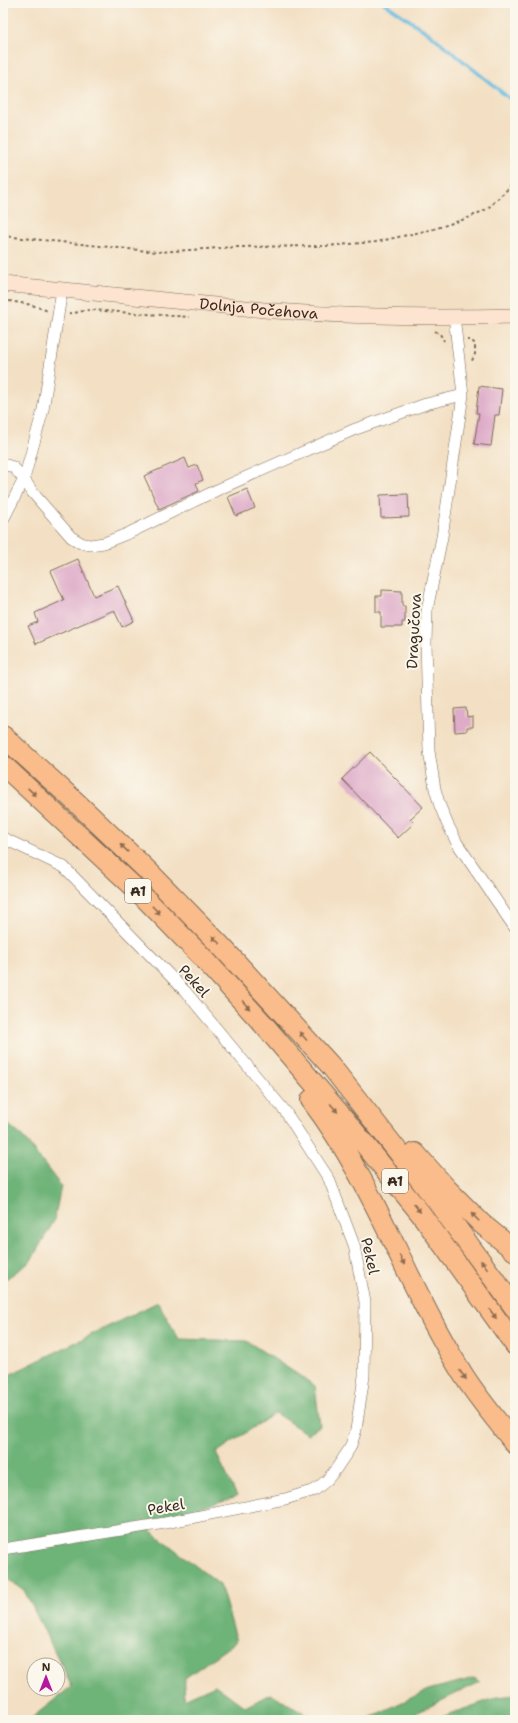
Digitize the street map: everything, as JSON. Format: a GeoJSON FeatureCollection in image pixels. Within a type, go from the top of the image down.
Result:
{"type":"FeatureCollection","features":[{"type":"Feature","properties":{"kind":"highway","name":"A1"},"geometry":{"type":"LineString","coordinates":[[3,736],[78,804],[150,873],[222,947],[330,1065],[436,1201],[515,1308]]}},
{"type":"Feature","properties":{"kind":"highway","name":"A1"},"geometry":{"type":"LineString","coordinates":[[3,765],[134,887],[207,962],[264,1025],[345,1120],[421,1214],[515,1345]]}},
{"type":"Feature","properties":{"kind":"highway"},"geometry":{"type":"LineString","coordinates":[[264,1025],[273,1050],[330,1124],[360,1175],[459,1369],[515,1444]]}},
{"type":"Feature","properties":{"kind":"highway"},"geometry":{"type":"LineString","coordinates":[[330,1065],[351,1076],[406,1143],[447,1189],[482,1224],[515,1251]]}},
{"type":"Feature","properties":{"kind":"main road","name":"Dolnja Počehova"},"geometry":{"type":"LineString","coordinates":[[3,284],[313,314],[366,317],[515,316]]}},
{"type":"Feature","properties":{"kind":"street"},"geometry":{"type":"LineString","coordinates":[[3,520],[24,479],[43,410],[62,290]]}},
{"type":"Feature","properties":{"kind":"street","name":"Dragučova"},"geometry":{"type":"LineString","coordinates":[[454,316],[463,395],[442,537],[427,610],[426,642],[429,751],[435,790],[447,823],[457,843],[515,928]]}},
{"type":"Feature","properties":{"kind":"street"},"geometry":{"type":"LineString","coordinates":[[3,464],[13,467],[71,537],[81,543],[90,545],[104,543],[129,533],[217,490],[353,430],[426,404],[463,395]]}},
{"type":"Feature","properties":{"kind":"street","name":"Pekel"},"geometry":{"type":"LineString","coordinates":[[3,838],[64,867],[185,991],[285,1111],[329,1179],[354,1245],[365,1302],[364,1376],[356,1430],[350,1448],[336,1469],[327,1480],[315,1490],[285,1499],[165,1523],[3,1549]]}},
{"type":"Feature","properties":{"kind":"path"},"geometry":{"type":"LineString","coordinates":[[3,236],[158,252],[236,247],[325,246],[376,242],[434,229],[468,218],[487,209],[515,182]]}},
{"type":"Feature","properties":{"kind":"path"},"geometry":{"type":"LineString","coordinates":[[3,300],[32,305],[48,311]]}},
{"type":"Feature","properties":{"kind":"green space"},"geometry":{"type":"Polygon","coordinates":[[[3,1120],[23,1137],[61,1186],[54,1221],[30,1262],[3,1281],[3,1120]]]}},
{"type":"Feature","properties":{"kind":"green space"},"geometry":{"type":"Polygon","coordinates":[[[158,1302],[179,1339],[247,1341],[315,1386],[320,1426],[307,1434],[275,1413],[216,1453],[237,1496],[145,1526],[220,1585],[237,1641],[185,1678],[184,1699],[215,1685],[245,1707],[270,1694],[305,1713],[312,1720],[29,1720],[58,1697],[66,1697],[66,1691],[72,1686],[66,1674],[66,1657],[58,1657],[24,1590],[3,1576],[3,1378],[158,1302]]]}},
{"type":"Feature","properties":{"kind":"green space"},"geometry":{"type":"Polygon","coordinates":[[[474,1678],[480,1682],[402,1720],[364,1720],[428,1690],[474,1678]]]}},
{"type":"Feature","properties":{"kind":"green space"},"geometry":{"type":"Polygon","coordinates":[[[515,1695],[515,1720],[433,1720],[498,1697],[515,1695]]]}},
{"type":"Feature","properties":{"kind":"building"},"geometry":{"type":"Polygon","coordinates":[[[479,386],[502,389],[499,415],[495,415],[491,446],[474,444],[479,413],[476,413],[479,386]]]}},
{"type":"Feature","properties":{"kind":"building"},"geometry":{"type":"Polygon","coordinates":[[[185,458],[189,468],[197,465],[203,480],[196,483],[199,491],[159,509],[144,476],[185,458]]]}},
{"type":"Feature","properties":{"kind":"building"},"geometry":{"type":"Polygon","coordinates":[[[247,489],[255,508],[236,516],[228,497],[247,489]]]}},
{"type":"Feature","properties":{"kind":"building"},"geometry":{"type":"Polygon","coordinates":[[[408,494],[409,517],[381,518],[380,495],[408,494]]]}},
{"type":"Feature","properties":{"kind":"building"},"geometry":{"type":"Polygon","coordinates":[[[78,559],[94,596],[118,586],[134,621],[122,627],[114,610],[36,644],[28,626],[38,622],[35,613],[64,600],[51,571],[78,559]]]}},
{"type":"Feature","properties":{"kind":"building"},"geometry":{"type":"Polygon","coordinates":[[[382,590],[402,591],[402,606],[405,606],[405,622],[402,622],[402,627],[381,627],[381,612],[376,612],[376,596],[382,596],[382,590]]]}},
{"type":"Feature","properties":{"kind":"building"},"geometry":{"type":"Polygon","coordinates":[[[466,708],[467,717],[473,716],[473,727],[467,727],[467,731],[455,732],[454,709],[466,708]]]}},
{"type":"Feature","properties":{"kind":"building"},"geometry":{"type":"Polygon","coordinates":[[[370,752],[423,807],[410,819],[414,823],[398,838],[342,779],[370,752]]]}},
{"type":"Feature","properties":{"kind":"waterway"},"geometry":{"type":"LineString","coordinates":[[384,3],[431,35],[515,103]]}}]}
